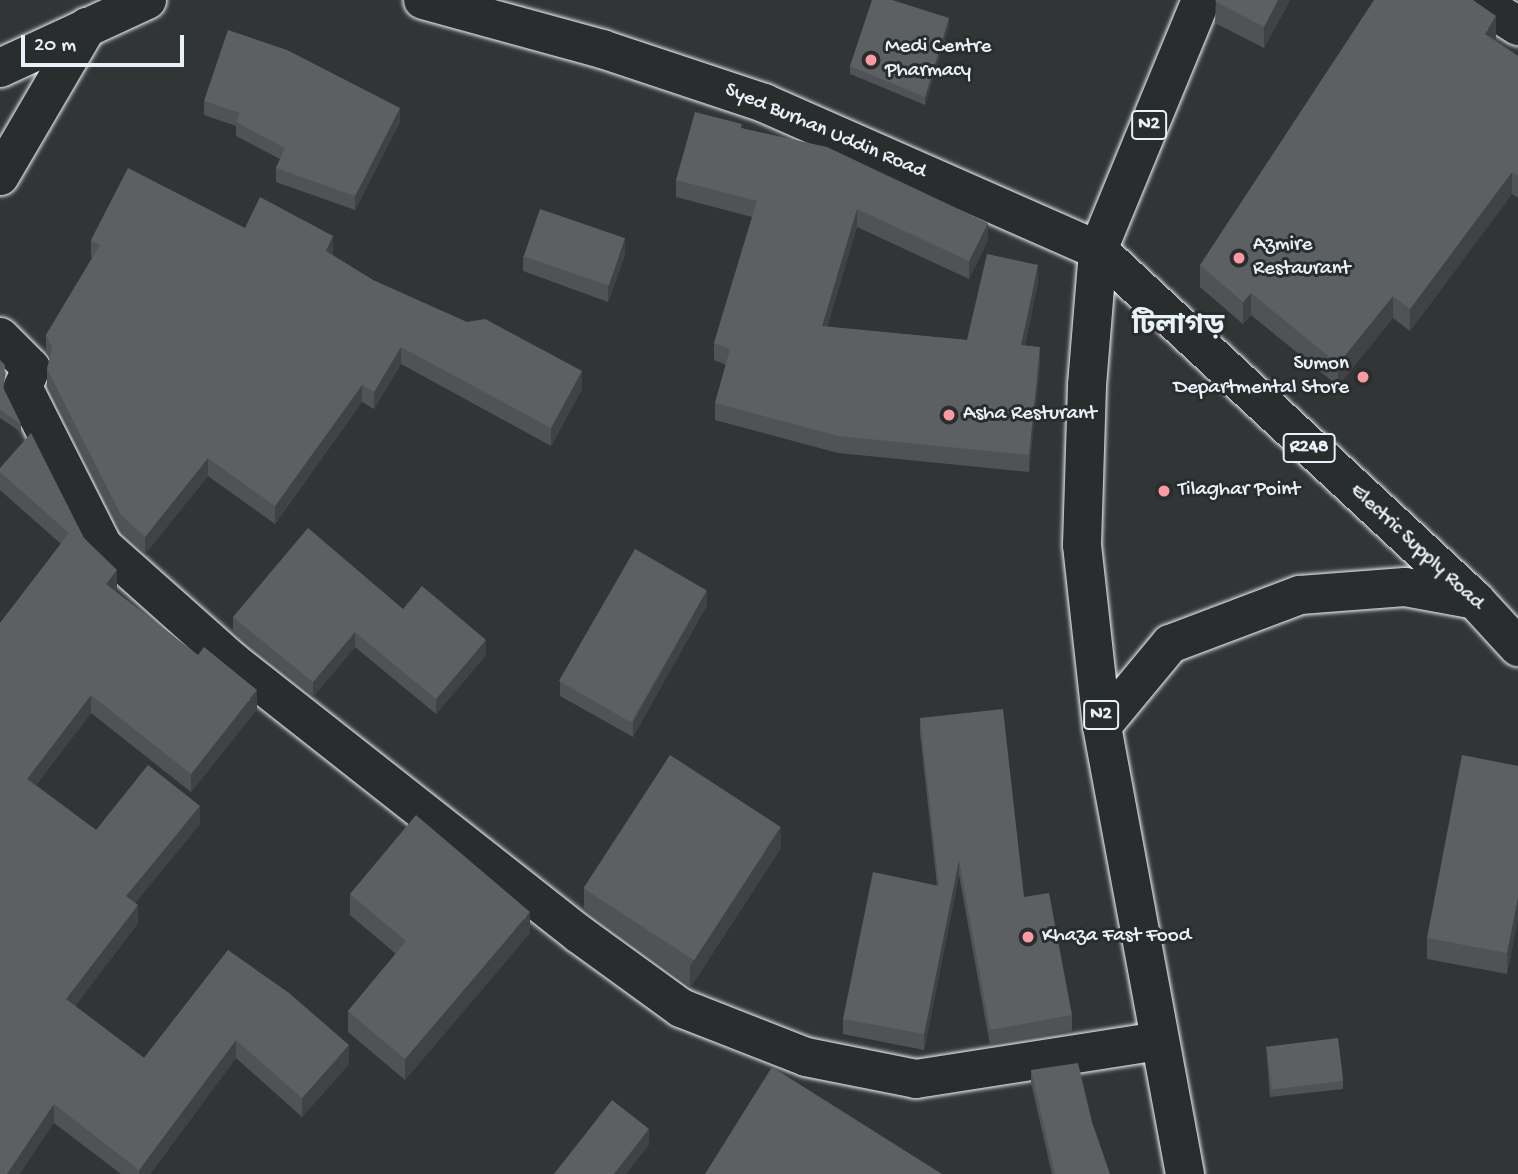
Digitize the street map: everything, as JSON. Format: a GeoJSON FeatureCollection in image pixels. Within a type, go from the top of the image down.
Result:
{"type":"FeatureCollection","features":[{"type":"Feature","properties":{"kind":"main road"},"geometry":{"type":"LineString","coordinates":[[0,68],[147,0]]}},
{"type":"Feature","properties":{"kind":"main road","name":"Syed Burhan Uddin Road"},"geometry":{"type":"LineString","coordinates":[[423,0],[602,49],[764,103],[1098,250]]}},
{"type":"Feature","properties":{"kind":"main road","name":"N2"},"geometry":{"type":"LineString","coordinates":[[1185,1174],[1102,726],[1082,545],[1087,385],[1098,250],[1201,0]]}},
{"type":"Feature","properties":{"kind":"main road"},"geometry":{"type":"LineString","coordinates":[[1477,0],[1518,26]]}},
{"type":"Feature","properties":{"kind":"main road"},"geometry":{"type":"LineString","coordinates":[[0,176],[87,27]]}},
{"type":"Feature","properties":{"kind":"main road","name":"Electric Supply Road"},"geometry":{"type":"LineString","coordinates":[[1098,250],[1475,600],[1518,647]]}},
{"type":"Feature","properties":{"kind":"main road"},"geometry":{"type":"LineString","coordinates":[[0,337],[32,368],[23,387],[103,547],[232,661],[579,934],[681,1008],[806,1057],[916,1079],[1159,1041]]}},
{"type":"Feature","properties":{"kind":"main road"},"geometry":{"type":"LineString","coordinates":[[1102,726],[1170,644],[1300,595],[1405,587],[1475,600]]}},
{"type":"Feature","properties":{"kind":"building"},"geometry":{"type":"Polygon","coordinates":[[[872,0],[892,0],[949,18],[925,97],[850,66],[872,0]]]}},
{"type":"Feature","properties":{"kind":"building"},"geometry":{"type":"Polygon","coordinates":[[[1216,0],[1278,0],[1264,27],[1216,0]]]}},
{"type":"Feature","properties":{"kind":"building"},"geometry":{"type":"Polygon","coordinates":[[[1374,0],[1473,0],[1496,16],[1485,34],[1518,56],[1518,176],[1512,172],[1410,309],[1393,296],[1338,364],[1251,293],[1243,302],[1200,265],[1374,0]]]}},
{"type":"Feature","properties":{"kind":"building"},"geometry":{"type":"Polygon","coordinates":[[[228,30],[287,50],[400,108],[355,196],[276,168],[285,148],[236,122],[240,113],[204,101],[228,30]]]}},
{"type":"Feature","properties":{"kind":"building"},"geometry":{"type":"Polygon","coordinates":[[[695,112],[742,124],[741,128],[827,147],[988,223],[969,261],[857,209],[822,326],[967,340],[987,254],[1038,265],[1021,345],[1040,347],[1029,455],[838,436],[715,403],[730,349],[714,343],[757,201],[676,180],[695,112]]]}},
{"type":"Feature","properties":{"kind":"building"},"geometry":{"type":"Polygon","coordinates":[[[128,168],[245,228],[260,197],[333,236],[326,251],[373,280],[467,322],[485,319],[582,371],[551,428],[401,347],[374,392],[362,385],[275,506],[208,458],[145,537],[121,515],[47,369],[52,347],[46,335],[100,245],[91,240],[128,168]]]}},
{"type":"Feature","properties":{"kind":"building"},"geometry":{"type":"Polygon","coordinates":[[[540,209],[625,238],[609,286],[524,256],[540,209]]]}},
{"type":"Feature","properties":{"kind":"building"},"geometry":{"type":"Polygon","coordinates":[[[0,360],[5,365],[3,388],[21,424],[0,410],[0,360]]]}},
{"type":"Feature","properties":{"kind":"building"},"geometry":{"type":"Polygon","coordinates":[[[31,433],[84,538],[117,570],[106,584],[198,655],[204,647],[257,690],[191,774],[91,695],[27,779],[96,830],[148,765],[200,806],[126,896],[138,905],[66,999],[144,1058],[228,950],[289,993],[349,1045],[302,1098],[236,1040],[139,1170],[54,1104],[7,1174],[0,1174],[0,623],[69,533],[0,472],[0,468],[31,433]]]}},
{"type":"Feature","properties":{"kind":"building"},"geometry":{"type":"Polygon","coordinates":[[[308,528],[403,609],[422,586],[486,640],[436,699],[355,632],[313,682],[233,617],[308,528]]]}},
{"type":"Feature","properties":{"kind":"building"},"geometry":{"type":"Polygon","coordinates":[[[635,549],[707,590],[631,722],[559,681],[635,549]]]}},
{"type":"Feature","properties":{"kind":"building"},"geometry":{"type":"Polygon","coordinates":[[[1003,709],[1024,897],[1049,893],[1072,1015],[990,1030],[959,860],[924,1034],[843,1019],[873,872],[939,886],[920,718],[1003,709]]]}},
{"type":"Feature","properties":{"kind":"building"},"geometry":{"type":"Polygon","coordinates":[[[670,755],[781,827],[694,960],[583,888],[670,755]]]}},
{"type":"Feature","properties":{"kind":"building"},"geometry":{"type":"Polygon","coordinates":[[[1462,755],[1518,766],[1518,897],[1507,953],[1427,938],[1462,755]]]}},
{"type":"Feature","properties":{"kind":"building"},"geometry":{"type":"Polygon","coordinates":[[[416,815],[530,912],[405,1059],[348,1011],[406,941],[350,894],[416,815]]]}},
{"type":"Feature","properties":{"kind":"building"},"geometry":{"type":"Polygon","coordinates":[[[1338,1038],[1343,1081],[1272,1089],[1267,1047],[1338,1038]]]}},
{"type":"Feature","properties":{"kind":"building"},"geometry":{"type":"Polygon","coordinates":[[[1078,1063],[1092,1122],[1110,1174],[1055,1174],[1031,1070],[1078,1063]]]}},
{"type":"Feature","properties":{"kind":"building"},"geometry":{"type":"Polygon","coordinates":[[[772,1067],[942,1174],[705,1174],[772,1067]]]}},
{"type":"Feature","properties":{"kind":"building"},"geometry":{"type":"Polygon","coordinates":[[[612,1100],[649,1129],[614,1174],[554,1174],[612,1100]]]}},
{"type":"Feature","properties":{"kind":"place","name":"Medi Centre Pharmacy"},"geometry":{"type":"Point","coordinates":[871,60]}},
{"type":"Feature","properties":{"kind":"place","name":"Azmire Restaurant"},"geometry":{"type":"Point","coordinates":[1239,258]}},
{"type":"Feature","properties":{"kind":"place","name":"Sumon Departmental Store"},"geometry":{"type":"Point","coordinates":[1363,377]}},
{"type":"Feature","properties":{"kind":"place","name":"Asha Resturant"},"geometry":{"type":"Point","coordinates":[949,415]}},
{"type":"Feature","properties":{"kind":"place","name":"Tilaghar Point"},"geometry":{"type":"Point","coordinates":[1164,491]}},
{"type":"Feature","properties":{"kind":"place","name":"Khaza Fast Food"},"geometry":{"type":"Point","coordinates":[1028,937]}},
{"type":"Feature","properties":{"kind":"district","name":"টিলাগড়"},"geometry":{"type":"Point","coordinates":[1178,328]}}]}
